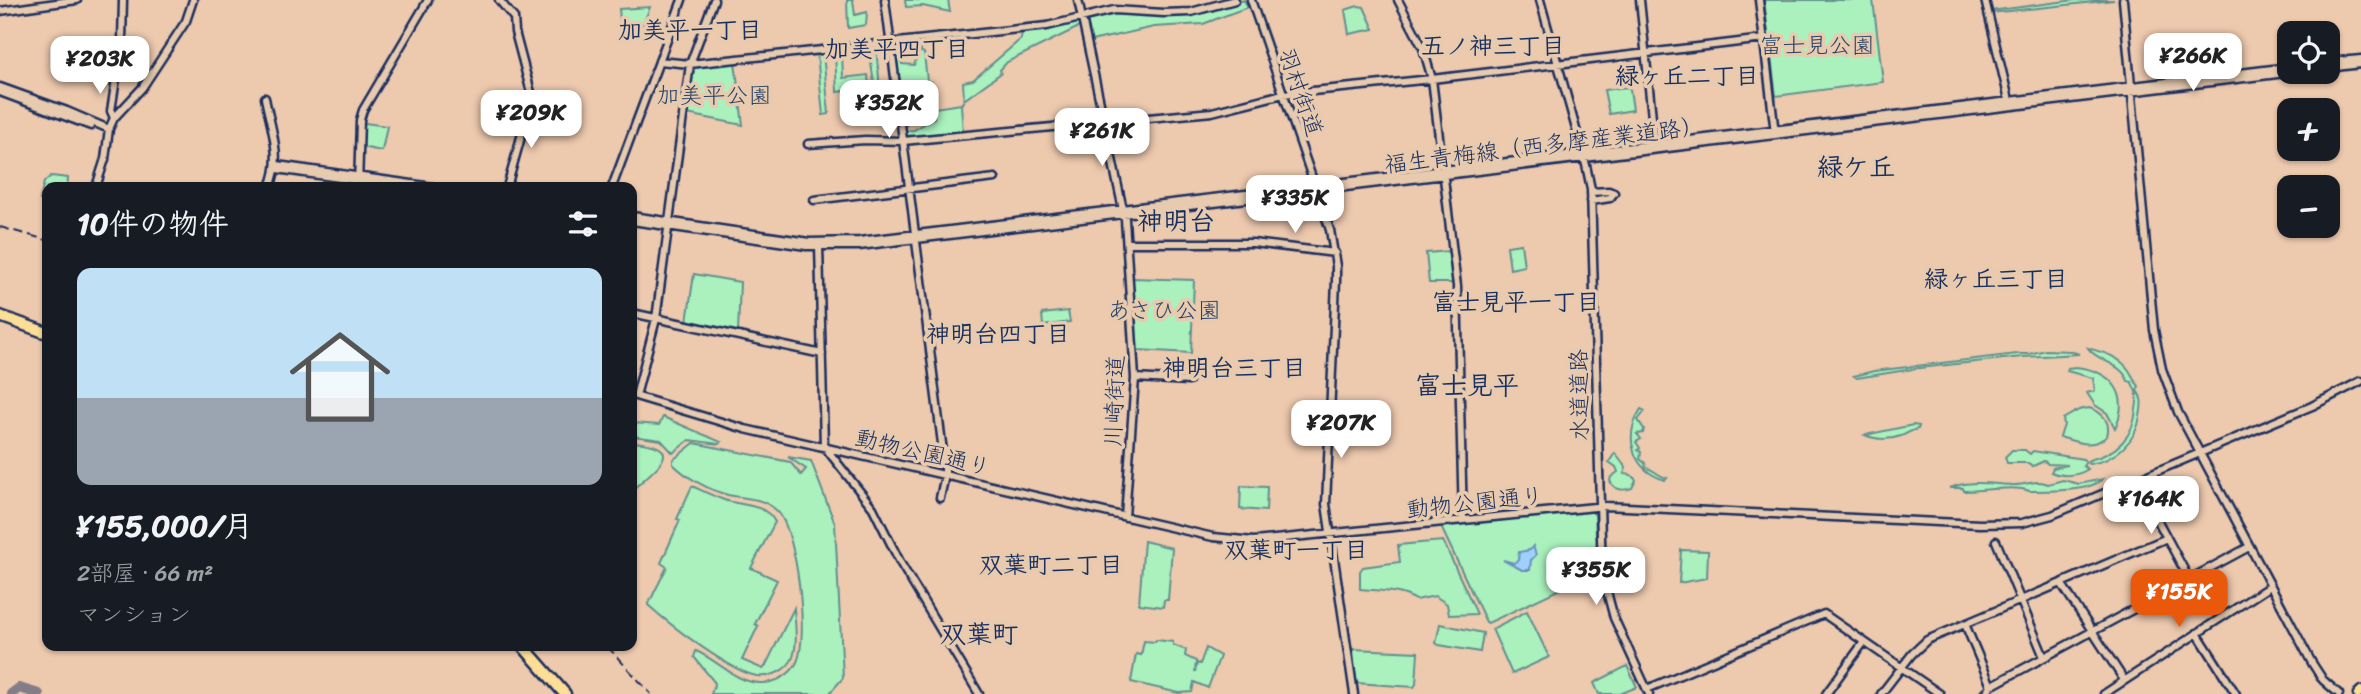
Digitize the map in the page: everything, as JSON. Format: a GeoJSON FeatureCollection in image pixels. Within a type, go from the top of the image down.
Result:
{"type":"FeatureCollection","features":[{"type":"Feature","properties":{"kind":"highway"},"geometry":{"type":"LineString","coordinates":[[0,316],[42,334]]}},
{"type":"Feature","properties":{"kind":"highway"},"geometry":{"type":"LineString","coordinates":[[0,322],[42,335]]}},
{"type":"Feature","properties":{"kind":"highway"},"geometry":{"type":"LineString","coordinates":[[521,651],[559,694]]}},
{"type":"Feature","properties":{"kind":"highway"},"geometry":{"type":"LineString","coordinates":[[527,651],[565,694]]}},
{"type":"Feature","properties":{"kind":"street"},"geometry":{"type":"LineString","coordinates":[[0,11],[77,0]]}},
{"type":"Feature","properties":{"kind":"street"},"geometry":{"type":"LineString","coordinates":[[114,118],[111,111],[122,40],[123,0]]}},
{"type":"Feature","properties":{"kind":"street"},"geometry":{"type":"LineString","coordinates":[[98,182],[114,118],[142,88],[186,21],[193,0]]}},
{"type":"Feature","properties":{"kind":"street"},"geometry":{"type":"LineString","coordinates":[[358,182],[360,120],[363,110],[428,0]]}},
{"type":"Feature","properties":{"kind":"street"},"geometry":{"type":"LineString","coordinates":[[499,0],[514,18],[515,32],[534,104],[526,119],[508,182]]}},
{"type":"Feature","properties":{"kind":"street"},"geometry":{"type":"LineString","coordinates":[[614,182],[682,0]]}},
{"type":"Feature","properties":{"kind":"street"},"geometry":{"type":"LineString","coordinates":[[637,385],[656,318],[690,64],[713,0]]}},
{"type":"Feature","properties":{"kind":"street"},"geometry":{"type":"LineString","coordinates":[[885,0],[945,475],[940,498]]}},
{"type":"Feature","properties":{"kind":"street"},"geometry":{"type":"LineString","coordinates":[[1078,0],[1082,18]]}},
{"type":"Feature","properties":{"kind":"street"},"geometry":{"type":"LineString","coordinates":[[659,61],[690,64],[1047,26],[1121,9],[1164,13],[1191,12],[1235,0]]}},
{"type":"Feature","properties":{"kind":"street","name":"羽村街道"},"geometry":{"type":"LineString","coordinates":[[1251,0],[1330,230],[1335,253],[1336,287],[1326,491],[1354,694]]}},
{"type":"Feature","properties":{"kind":"street"},"geometry":{"type":"LineString","coordinates":[[1398,0],[1419,38],[1432,79],[1457,286],[1463,520]]}},
{"type":"Feature","properties":{"kind":"street","name":"水道道路"},"geometry":{"type":"LineString","coordinates":[[1540,0],[1584,156],[1591,192],[1602,573],[1607,597],[1648,692]]}},
{"type":"Feature","properties":{"kind":"street"},"geometry":{"type":"LineString","coordinates":[[1640,0],[1655,147]]}},
{"type":"Feature","properties":{"kind":"street"},"geometry":{"type":"LineString","coordinates":[[1759,0],[1775,132]]}},
{"type":"Feature","properties":{"kind":"street"},"geometry":{"type":"LineString","coordinates":[[1985,0],[2010,104]]}},
{"type":"Feature","properties":{"kind":"street"},"geometry":{"type":"LineString","coordinates":[[2123,0],[2157,349],[2172,399],[2317,671],[2339,694]]}},
{"type":"Feature","properties":{"kind":"street","name":"川崎街道"},"geometry":{"type":"LineString","coordinates":[[1082,18],[1124,211],[1127,243],[1135,378],[1125,517]]}},
{"type":"Feature","properties":{"kind":"street"},"geometry":{"type":"LineString","coordinates":[[808,144],[865,140],[903,141],[1212,112],[1283,94],[1764,39]]}},
{"type":"Feature","properties":{"kind":"street"},"geometry":{"type":"LineString","coordinates":[[2340,64],[2361,61]]}},
{"type":"Feature","properties":{"kind":"street","name":"福生青梅線（西多摩産業道路）"},"geometry":{"type":"LineString","coordinates":[[637,220],[819,245],[851,246],[2132,89],[2277,69]]}},
{"type":"Feature","properties":{"kind":"street","name":"福生青梅線（西多摩産業道路）"},"geometry":{"type":"LineString","coordinates":[[2132,89],[2277,74]]}},
{"type":"Feature","properties":{"kind":"street"},"geometry":{"type":"LineString","coordinates":[[0,90],[67,111],[110,129]]}},
{"type":"Feature","properties":{"kind":"street"},"geometry":{"type":"LineString","coordinates":[[265,98],[277,167],[272,182]]}},
{"type":"Feature","properties":{"kind":"street"},"geometry":{"type":"LineString","coordinates":[[277,167],[358,182],[378,179],[398,182]]}},
{"type":"Feature","properties":{"kind":"street"},"geometry":{"type":"LineString","coordinates":[[814,200],[995,178]]}},
{"type":"Feature","properties":{"kind":"street"},"geometry":{"type":"LineString","coordinates":[[1591,192],[1614,193],[1610,198],[1591,201]]}},
{"type":"Feature","properties":{"kind":"street"},"geometry":{"type":"LineString","coordinates":[[1127,243],[1253,243],[1335,253]]}},
{"type":"Feature","properties":{"kind":"street"},"geometry":{"type":"LineString","coordinates":[[819,245],[824,446],[873,508],[901,564],[979,694]]}},
{"type":"Feature","properties":{"kind":"street"},"geometry":{"type":"LineString","coordinates":[[637,314],[822,354]]}},
{"type":"Feature","properties":{"kind":"street"},"geometry":{"type":"LineString","coordinates":[[1135,378],[1189,381]]}},
{"type":"Feature","properties":{"kind":"street","name":"動物公園通り"},"geometry":{"type":"LineString","coordinates":[[637,397],[706,419],[1125,517],[1237,540],[1274,540],[1600,506],[2022,523],[2052,515],[2136,480],[2312,406],[2361,381]]}},
{"type":"Feature","properties":{"kind":"street"},"geometry":{"type":"LineString","coordinates":[[2136,480],[2189,579]]}},
{"type":"Feature","properties":{"kind":"street"},"geometry":{"type":"LineString","coordinates":[[1881,694],[1922,644],[2167,538]]}},
{"type":"Feature","properties":{"kind":"street"},"geometry":{"type":"LineString","coordinates":[[1996,541],[2044,657]]}},
{"type":"Feature","properties":{"kind":"street"},"geometry":{"type":"LineString","coordinates":[[1985,694],[1991,686],[2249,547]]}},
{"type":"Feature","properties":{"kind":"street"},"geometry":{"type":"LineString","coordinates":[[2061,583],[2124,680]]}},
{"type":"Feature","properties":{"kind":"street"},"geometry":{"type":"LineString","coordinates":[[2104,694],[2270,586]]}},
{"type":"Feature","properties":{"kind":"street"},"geometry":{"type":"LineString","coordinates":[[1648,692],[1824,614],[1940,694]]}},
{"type":"Feature","properties":{"kind":"street"},"geometry":{"type":"LineString","coordinates":[[1965,624],[1991,686]]}},
{"type":"Feature","properties":{"kind":"street"},"geometry":{"type":"LineString","coordinates":[[2197,633],[2236,694]]}},
{"type":"Feature","properties":{"kind":"street"},"geometry":{"type":"LineString","coordinates":[[1826,694],[1864,642]]}},
{"type":"Feature","properties":{"kind":"green space"},"geometry":{"type":"Polygon","coordinates":[[[847,0],[853,0],[855,15],[867,12],[866,25],[848,28],[847,0]]]}},
{"type":"Feature","properties":{"kind":"green space"},"geometry":{"type":"Polygon","coordinates":[[[905,0],[948,0],[950,12],[923,6],[906,7],[905,0]]]}},
{"type":"Feature","properties":{"kind":"green space"},"geometry":{"type":"Polygon","coordinates":[[[1244,0],[1248,7],[1203,24],[1154,27],[1091,41],[1087,21],[1098,16],[1124,12],[1190,15],[1244,0]]]}},
{"type":"Feature","properties":{"kind":"green space","name":"富士見公園"},"geometry":{"type":"Polygon","coordinates":[[[1764,0],[1873,0],[1883,82],[1776,96],[1764,0]]]}},
{"type":"Feature","properties":{"kind":"green space"},"geometry":{"type":"Polygon","coordinates":[[[2075,0],[2114,0],[1990,11],[2075,0]]]}},
{"type":"Feature","properties":{"kind":"green space"},"geometry":{"type":"Polygon","coordinates":[[[650,7],[642,27],[621,30],[619,9],[650,7]]]}},
{"type":"Feature","properties":{"kind":"green space"},"geometry":{"type":"Polygon","coordinates":[[[1364,7],[1374,29],[1349,34],[1345,10],[1364,7]]]}},
{"type":"Feature","properties":{"kind":"green space"},"geometry":{"type":"Polygon","coordinates":[[[1079,22],[1081,26],[1007,62],[1000,70],[1001,73],[964,100],[963,82],[973,80],[1021,39],[1022,32],[1079,22]]]}},
{"type":"Feature","properties":{"kind":"green space"},"geometry":{"type":"Polygon","coordinates":[[[907,45],[900,48],[902,64],[914,65],[921,47],[927,81],[933,82],[900,85],[895,47],[907,45]]]}},
{"type":"Feature","properties":{"kind":"green space"},"geometry":{"type":"Polygon","coordinates":[[[876,48],[882,108],[879,110],[875,109],[876,97],[869,49],[876,48]]]}},
{"type":"Feature","properties":{"kind":"green space"},"geometry":{"type":"Polygon","coordinates":[[[842,52],[843,78],[868,75],[869,88],[837,92],[835,53],[842,52]]]}},
{"type":"Feature","properties":{"kind":"green space"},"geometry":{"type":"Polygon","coordinates":[[[817,54],[823,54],[829,114],[823,115],[817,54]]]}},
{"type":"Feature","properties":{"kind":"green space","name":"加美平公園"},"geometry":{"type":"Polygon","coordinates":[[[735,62],[743,125],[687,114],[693,67],[735,62]]]}},
{"type":"Feature","properties":{"kind":"green space"},"geometry":{"type":"Polygon","coordinates":[[[1628,87],[1633,110],[1609,114],[1604,90],[1628,87]]]}},
{"type":"Feature","properties":{"kind":"green space"},"geometry":{"type":"Polygon","coordinates":[[[964,100],[961,105],[963,133],[906,138],[905,131],[914,130],[934,118],[934,108],[961,104],[964,100]]]}},
{"type":"Feature","properties":{"kind":"green space"},"geometry":{"type":"Polygon","coordinates":[[[362,124],[387,126],[382,151],[361,147],[362,124]]]}},
{"type":"Feature","properties":{"kind":"green space"},"geometry":{"type":"Polygon","coordinates":[[[51,176],[68,178],[68,182],[44,182],[51,176]]]}},
{"type":"Feature","properties":{"kind":"green space"},"geometry":{"type":"Polygon","coordinates":[[[1521,244],[1524,266],[1510,269],[1507,246],[1521,244]]]}},
{"type":"Feature","properties":{"kind":"green space"},"geometry":{"type":"Polygon","coordinates":[[[1450,251],[1454,283],[1429,283],[1426,253],[1450,251]]]}},
{"type":"Feature","properties":{"kind":"green space"},"geometry":{"type":"Polygon","coordinates":[[[694,274],[740,282],[738,333],[687,322],[694,274]]]}},
{"type":"Feature","properties":{"kind":"green space","name":"あさひ公園"},"geometry":{"type":"Polygon","coordinates":[[[1132,278],[1194,280],[1191,353],[1137,350],[1132,278]]]}},
{"type":"Feature","properties":{"kind":"green space"},"geometry":{"type":"Polygon","coordinates":[[[1068,311],[1070,322],[1043,326],[1042,314],[1068,311]]]}},
{"type":"Feature","properties":{"kind":"green space"},"geometry":{"type":"Polygon","coordinates":[[[2088,348],[2110,355],[2124,365],[2139,386],[2137,391],[2142,402],[2138,425],[2129,441],[2108,459],[2089,464],[2089,460],[2115,449],[2122,443],[2135,419],[2137,398],[2132,382],[2128,381],[2120,370],[2088,348]]]}},
{"type":"Feature","properties":{"kind":"green space"},"geometry":{"type":"Polygon","coordinates":[[[2046,350],[2079,354],[2022,357],[1857,378],[1854,376],[1874,371],[2046,350]]]}},
{"type":"Feature","properties":{"kind":"green space"},"geometry":{"type":"Polygon","coordinates":[[[2076,367],[2100,373],[2115,386],[2121,405],[2115,428],[2107,413],[2095,405],[2087,393],[2095,391],[2093,378],[2067,371],[2068,368],[2076,367]]]}},
{"type":"Feature","properties":{"kind":"green space"},"geometry":{"type":"Polygon","coordinates":[[[2089,408],[2105,418],[2107,436],[2090,443],[2060,437],[2063,419],[2089,408]]]}},
{"type":"Feature","properties":{"kind":"green space"},"geometry":{"type":"Polygon","coordinates":[[[1641,409],[1645,411],[1638,420],[1644,429],[1643,433],[1637,434],[1641,439],[1636,442],[1641,452],[1640,459],[1646,468],[1667,478],[1665,480],[1645,469],[1634,451],[1633,430],[1641,409]]]}},
{"type":"Feature","properties":{"kind":"green space"},"geometry":{"type":"Polygon","coordinates":[[[663,417],[721,442],[719,444],[689,440],[673,453],[661,440],[637,437],[637,423],[659,425],[663,417]]]}},
{"type":"Feature","properties":{"kind":"green space"},"geometry":{"type":"Polygon","coordinates":[[[1919,426],[1918,429],[1888,439],[1865,435],[1919,426]]]}},
{"type":"Feature","properties":{"kind":"green space"},"geometry":{"type":"Polygon","coordinates":[[[637,443],[660,448],[664,453],[658,466],[637,485],[637,443]]]}},
{"type":"Feature","properties":{"kind":"green space"},"geometry":{"type":"Polygon","coordinates":[[[694,443],[790,462],[801,475],[806,469],[788,457],[811,461],[835,524],[843,678],[829,694],[711,694],[715,683],[694,657],[696,651],[744,680],[767,683],[778,680],[791,671],[797,662],[802,631],[801,609],[791,540],[778,512],[761,501],[713,490],[692,479],[673,464],[673,460],[694,443]]]}},
{"type":"Feature","properties":{"kind":"green space"},"geometry":{"type":"Polygon","coordinates":[[[2012,450],[2083,459],[2086,462],[2083,466],[2088,469],[2065,475],[2051,472],[2053,468],[2068,465],[2048,464],[2044,461],[2033,466],[2028,463],[2007,463],[2005,457],[2012,450]]]}},
{"type":"Feature","properties":{"kind":"green space"},"geometry":{"type":"Polygon","coordinates":[[[1615,453],[1626,468],[1624,474],[1631,475],[1636,480],[1632,488],[1619,489],[1610,481],[1618,472],[1609,462],[1615,453]]]}},
{"type":"Feature","properties":{"kind":"green space"},"geometry":{"type":"Polygon","coordinates":[[[2103,479],[2079,489],[2058,491],[2008,488],[1964,491],[1963,488],[1950,488],[1974,483],[2048,484],[2063,480],[2079,484],[2103,479]]]}},
{"type":"Feature","properties":{"kind":"green space"},"geometry":{"type":"Polygon","coordinates":[[[692,486],[724,500],[759,508],[775,522],[751,568],[777,580],[755,624],[758,626],[742,660],[763,669],[765,667],[794,608],[795,651],[791,662],[778,672],[757,676],[732,666],[685,635],[648,605],[667,567],[661,563],[692,486]]]}},
{"type":"Feature","properties":{"kind":"green space"},"geometry":{"type":"Polygon","coordinates":[[[1241,486],[1267,487],[1266,511],[1240,509],[1241,486]]]}},
{"type":"Feature","properties":{"kind":"green space"},"geometry":{"type":"Polygon","coordinates":[[[1591,511],[1595,515],[1599,543],[1596,561],[1599,568],[1596,572],[1486,622],[1442,529],[1444,526],[1591,511]]]}},
{"type":"Feature","properties":{"kind":"green space"},"geometry":{"type":"Polygon","coordinates":[[[1144,541],[1172,548],[1168,600],[1164,600],[1163,607],[1139,604],[1144,541]]]}},
{"type":"Feature","properties":{"kind":"green space"},"geometry":{"type":"Polygon","coordinates":[[[1443,541],[1477,614],[1449,615],[1447,604],[1435,596],[1416,600],[1396,593],[1360,589],[1360,571],[1363,567],[1400,562],[1398,545],[1443,541]]]}},
{"type":"Feature","properties":{"kind":"green space"},"geometry":{"type":"Polygon","coordinates":[[[1681,550],[1708,551],[1707,578],[1679,583],[1681,550]]]}},
{"type":"Feature","properties":{"kind":"green space"},"geometry":{"type":"Polygon","coordinates":[[[1527,611],[1549,657],[1512,674],[1492,629],[1527,611]]]}},
{"type":"Feature","properties":{"kind":"green space"},"geometry":{"type":"Polygon","coordinates":[[[1440,624],[1483,633],[1480,652],[1436,643],[1440,624]]]}},
{"type":"Feature","properties":{"kind":"green space"},"geometry":{"type":"Polygon","coordinates":[[[1144,641],[1173,642],[1173,645],[1186,650],[1185,656],[1196,661],[1195,672],[1206,648],[1220,656],[1208,688],[1194,682],[1192,692],[1179,693],[1131,682],[1136,654],[1141,655],[1144,641]]]}},
{"type":"Feature","properties":{"kind":"green space"},"geometry":{"type":"Polygon","coordinates":[[[1353,649],[1418,652],[1416,684],[1414,687],[1356,683],[1353,649]]]}},
{"type":"Feature","properties":{"kind":"green space"},"geometry":{"type":"Polygon","coordinates":[[[1627,666],[1637,687],[1620,694],[1599,694],[1594,683],[1627,666]]]}},
{"type":"Feature","properties":{"kind":"water"},"geometry":{"type":"Polygon","coordinates":[[[1533,546],[1536,555],[1531,560],[1530,570],[1522,570],[1503,560],[1514,563],[1518,560],[1519,552],[1530,550],[1533,546]]]}},
{"type":"Feature","properties":{"kind":"taxiway"},"geometry":{"type":"LineString","coordinates":[[11,694],[19,688],[39,694]]}},
{"type":"Feature","properties":{"kind":"railway"},"geometry":{"type":"LineString","coordinates":[[0,227],[42,239]]}},
{"type":"Feature","properties":{"kind":"railway"},"geometry":{"type":"LineString","coordinates":[[612,651],[651,694]]}},
{"type":"Feature","properties":{"kind":"district","name":"加美平一丁目"},"geometry":{"type":"Point","coordinates":[690,30]}},
{"type":"Feature","properties":{"kind":"district","name":"五ノ神三丁目"},"geometry":{"type":"Point","coordinates":[1493,46]}},
{"type":"Feature","properties":{"kind":"district","name":"加美平四丁目"},"geometry":{"type":"Point","coordinates":[897,49]}},
{"type":"Feature","properties":{"kind":"district","name":"緑ヶ丘二丁目"},"geometry":{"type":"Point","coordinates":[1687,76]}},
{"type":"Feature","properties":{"kind":"district","name":"緑ケ丘"},"geometry":{"type":"Point","coordinates":[1856,167]}},
{"type":"Feature","properties":{"kind":"district","name":"神明台"},"geometry":{"type":"Point","coordinates":[1176,221]}},
{"type":"Feature","properties":{"kind":"district","name":"緑ヶ丘三丁目"},"geometry":{"type":"Point","coordinates":[1996,279]}},
{"type":"Feature","properties":{"kind":"district","name":"富士見平一丁目"},"geometry":{"type":"Point","coordinates":[1516,302]}},
{"type":"Feature","properties":{"kind":"district","name":"神明台四丁目"},"geometry":{"type":"Point","coordinates":[998,334]}},
{"type":"Feature","properties":{"kind":"district","name":"神明台三丁目"},"geometry":{"type":"Point","coordinates":[1234,368]}},
{"type":"Feature","properties":{"kind":"district","name":"富士見平"},"geometry":{"type":"Point","coordinates":[1467,385]}},
{"type":"Feature","properties":{"kind":"district","name":"双葉町一丁目"},"geometry":{"type":"Point","coordinates":[1296,550]}},
{"type":"Feature","properties":{"kind":"district","name":"双葉町二丁目"},"geometry":{"type":"Point","coordinates":[1051,565]}},
{"type":"Feature","properties":{"kind":"district","name":"双葉町"},"geometry":{"type":"Point","coordinates":[979,634]}}]}
